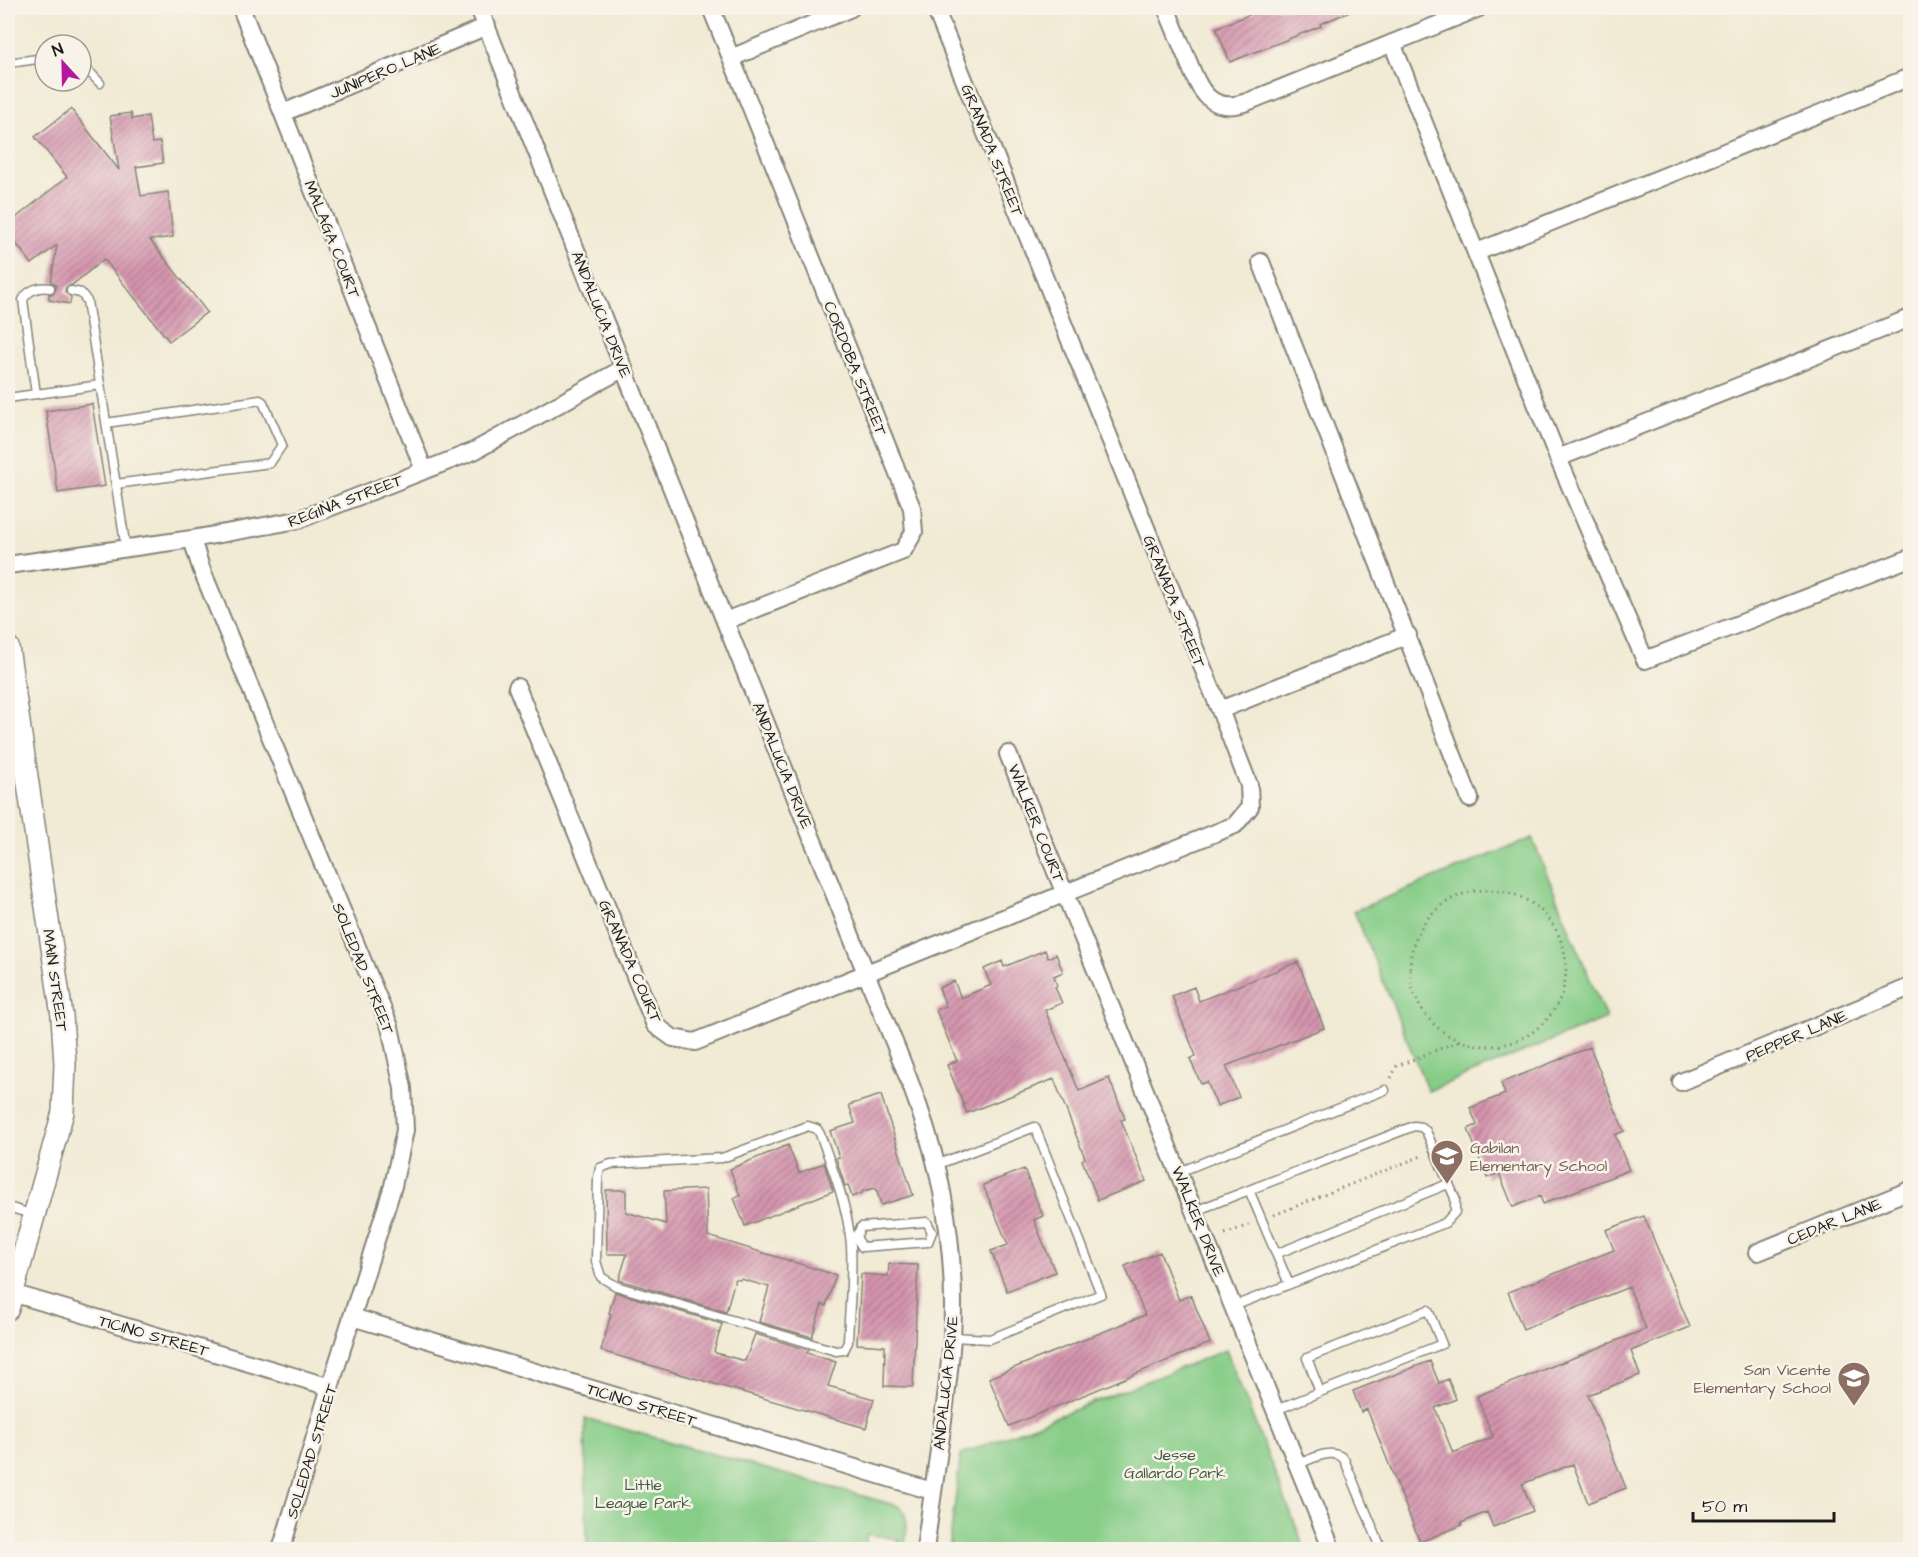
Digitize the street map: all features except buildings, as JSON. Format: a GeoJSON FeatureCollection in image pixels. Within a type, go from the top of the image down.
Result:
{"type":"FeatureCollection","features":[{"type":"Feature","properties":{"kind":"street","name":"MALAGA COURT"},"geometry":{"type":"LineString","coordinates":[[241,8],[424,470]]}},
{"type":"Feature","properties":{"kind":"street","name":"ANDALUCIA DRIVE"},"geometry":{"type":"LineString","coordinates":[[480,8],[866,972],[924,1123],[936,1166],[940,1231],[952,1281],[952,1337],[926,1550]]}},
{"type":"Feature","properties":{"kind":"street","name":"CORDOBA STREET"},"geometry":{"type":"LineString","coordinates":[[711,8],[912,508],[914,532],[903,551],[725,621]]}},
{"type":"Feature","properties":{"kind":"street"},"geometry":{"type":"LineString","coordinates":[[731,58],[851,8]]}},
{"type":"Feature","properties":{"kind":"street","name":"GRANADA STREET"},"geometry":{"type":"LineString","coordinates":[[866,972],[1235,825],[1250,807],[1249,785],[1220,710],[935,8]]}},
{"type":"Feature","properties":{"kind":"street"},"geometry":{"type":"LineString","coordinates":[[1166,8],[1200,90],[1213,102],[1222,105],[1246,102],[1479,8]]}},
{"type":"Feature","properties":{"kind":"street","name":"JUNIPERO LANE"},"geometry":{"type":"LineString","coordinates":[[283,113],[487,26]]}},
{"type":"Feature","properties":{"kind":"street"},"geometry":{"type":"LineString","coordinates":[[1392,43],[1558,458],[1645,660],[1911,558]]}},
{"type":"Feature","properties":{"kind":"street"},"geometry":{"type":"LineString","coordinates":[[1477,252],[1911,77]]}},
{"type":"Feature","properties":{"kind":"street"},"geometry":{"type":"LineString","coordinates":[[1261,262],[1470,799]]}},
{"type":"Feature","properties":{"kind":"street"},"geometry":{"type":"LineString","coordinates":[[1558,458],[1911,318]]}},
{"type":"Feature","properties":{"kind":"street","name":"REGINA STREET"},"geometry":{"type":"LineString","coordinates":[[8,565],[192,539],[298,520],[474,451],[624,368]]}},
{"type":"Feature","properties":{"kind":"street","name":"SOLEDAD STREET"},"geometry":{"type":"LineString","coordinates":[[192,539],[201,568],[390,1027],[403,1088],[405,1130],[393,1186],[281,1550]]}},
{"type":"Feature","properties":{"kind":"street"},"geometry":{"type":"LineString","coordinates":[[1220,710],[1408,635]]}},
{"type":"Feature","properties":{"kind":"street","name":"MAIN STREET"},"geometry":{"type":"LineString","coordinates":[[8,647],[62,1016],[65,1064],[63,1112],[10,1301]]}},
{"type":"Feature","properties":{"kind":"street","name":"GRANADA COURT"},"geometry":{"type":"LineString","coordinates":[[517,687],[655,1025],[673,1038],[695,1042],[866,972]]}},
{"type":"Feature","properties":{"kind":"street","name":"WALKER COURT"},"geometry":{"type":"LineString","coordinates":[[1008,754],[1065,893]]}},
{"type":"Feature","properties":{"kind":"street","name":"WALKER DRIVE"},"geometry":{"type":"LineString","coordinates":[[1065,893],[1332,1550]]}},
{"type":"Feature","properties":{"kind":"street","name":"PEPPER LANE"},"geometry":{"type":"LineString","coordinates":[[1681,1082],[1911,987]]}},
{"type":"Feature","properties":{"kind":"street","name":"CEDAR LANE"},"geometry":{"type":"LineString","coordinates":[[1758,1252],[1911,1190]]}},
{"type":"Feature","properties":{"kind":"street","name":"TICINO STREET"},"geometry":{"type":"LineString","coordinates":[[10,1301],[330,1387]]}},
{"type":"Feature","properties":{"kind":"street","name":"TICINO STREET"},"geometry":{"type":"LineString","coordinates":[[352,1317],[932,1491]]}},
{"type":"Feature","properties":{"kind":"lane"},"geometry":{"type":"LineString","coordinates":[[8,63],[33,60]]}},
{"type":"Feature","properties":{"kind":"lane"},"geometry":{"type":"LineString","coordinates":[[93,76],[100,83]]}},
{"type":"Feature","properties":{"kind":"lane"},"geometry":{"type":"LineString","coordinates":[[36,394],[23,300],[25,295],[38,287],[50,288]]}},
{"type":"Feature","properties":{"kind":"lane"},"geometry":{"type":"LineString","coordinates":[[71,291],[81,293],[87,301],[126,549]]}},
{"type":"Feature","properties":{"kind":"lane"},"geometry":{"type":"LineString","coordinates":[[8,398],[100,385]]}},
{"type":"Feature","properties":{"kind":"lane"},"geometry":{"type":"LineString","coordinates":[[106,423],[260,400],[263,402],[282,446],[270,463],[116,484]]}},
{"type":"Feature","properties":{"kind":"lane"},"geometry":{"type":"LineString","coordinates":[[1179,1172],[1385,1090]]}},
{"type":"Feature","properties":{"kind":"lane"},"geometry":{"type":"LineString","coordinates":[[940,1231],[927,1222],[861,1227],[853,1237],[847,1346],[844,1350],[836,1352],[616,1286],[605,1280],[599,1273],[596,1262],[599,1171],[607,1165],[722,1158],[803,1127],[813,1126],[820,1134],[830,1160],[853,1237],[862,1247],[928,1242],[940,1231]]}},
{"type":"Feature","properties":{"kind":"lane"},"geometry":{"type":"LineString","coordinates":[[936,1166],[1035,1127],[1101,1294],[990,1339],[952,1337]]}},
{"type":"Feature","properties":{"kind":"lane"},"geometry":{"type":"LineString","coordinates":[[1195,1211],[1407,1127],[1421,1127],[1426,1131],[1449,1184],[1455,1212],[1444,1223],[1234,1306]]}},
{"type":"Feature","properties":{"kind":"lane"},"geometry":{"type":"LineString","coordinates":[[1276,1254],[1449,1184]]}},
{"type":"Feature","properties":{"kind":"lane"},"geometry":{"type":"LineString","coordinates":[[1249,1190],[1289,1284]]}},
{"type":"Feature","properties":{"kind":"lane"},"geometry":{"type":"LineString","coordinates":[[8,1207],[34,1215]]}},
{"type":"Feature","properties":{"kind":"lane"},"geometry":{"type":"LineString","coordinates":[[1276,1410],[1442,1344],[1428,1310],[1307,1358],[1320,1392]]}},
{"type":"Feature","properties":{"kind":"lane"},"geometry":{"type":"LineString","coordinates":[[1298,1464],[1327,1454],[1339,1455],[1344,1459],[1382,1550]]}},
{"type":"Feature","properties":{"kind":"path"},"geometry":{"type":"LineString","coordinates":[[1385,1090],[1397,1066],[1460,1041],[1470,1045],[1494,1047],[1518,1040],[1539,1027],[1555,1008],[1565,977],[1566,961],[1560,937],[1546,916],[1527,900],[1504,892],[1477,891],[1451,899],[1430,916],[1415,939],[1409,965],[1412,992],[1425,1016],[1445,1034],[1460,1041]]}},
{"type":"Feature","properties":{"kind":"path"},"geometry":{"type":"LineString","coordinates":[[1225,1234],[1456,1143]]}},
{"type":"Feature","properties":{"kind":"green space"},"geometry":{"type":"Polygon","coordinates":[[[1532,838],[1606,1018],[1428,1091],[1354,911],[1532,838]]]}},
{"type":"Feature","properties":{"kind":"green space","name":"Jesse Gallardo Park"},"geometry":{"type":"Polygon","coordinates":[[[1226,1350],[1305,1549],[949,1549],[961,1454],[1226,1350]]]}},
{"type":"Feature","properties":{"kind":"green space","name":"Little League Park"},"geometry":{"type":"Polygon","coordinates":[[[585,1418],[898,1506],[907,1520],[904,1549],[896,1549],[898,1539],[867,1534],[865,1549],[587,1549],[585,1418]]]}},
{"type":"Feature","properties":{"kind":"place","name":"Gabilan Elementary School"},"geometry":{"type":"Point","coordinates":[1447,1185]}},
{"type":"Feature","properties":{"kind":"place","name":"San Vicente Elementary School"},"geometry":{"type":"Point","coordinates":[1854,1407]}}]}
